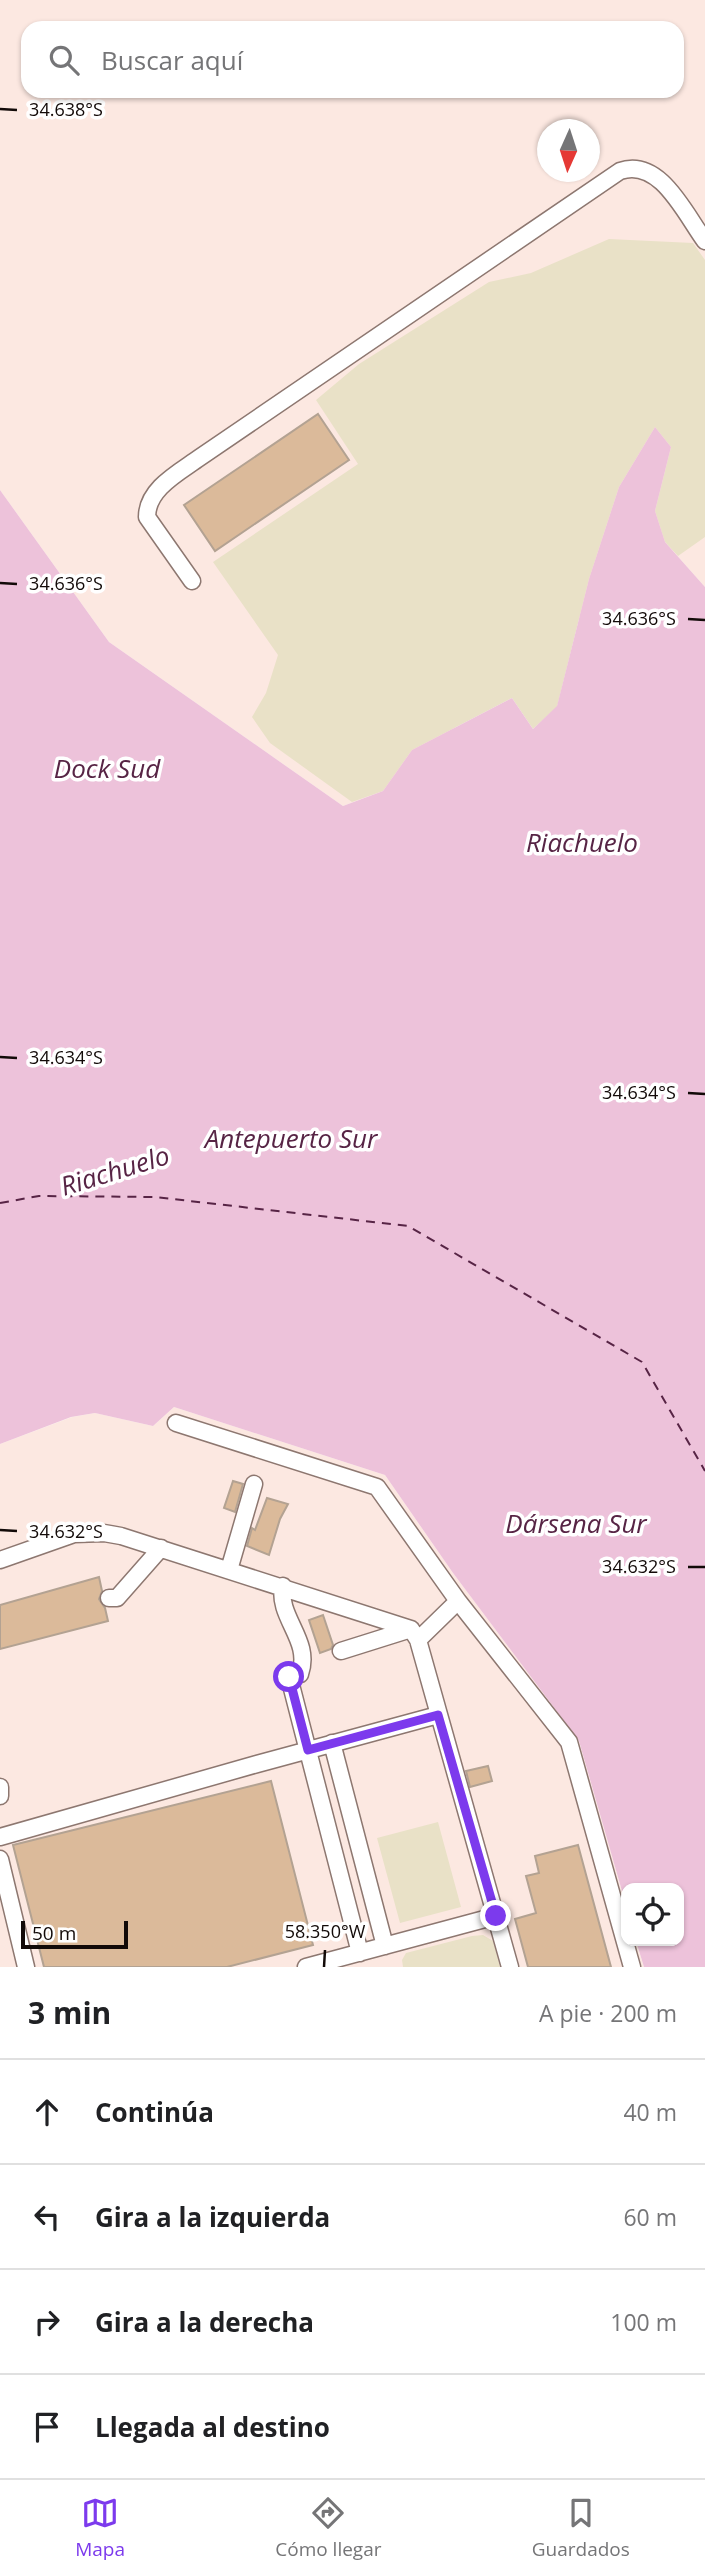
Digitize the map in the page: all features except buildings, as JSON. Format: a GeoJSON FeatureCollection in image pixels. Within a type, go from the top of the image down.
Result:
{"type":"FeatureCollection","features":[{"type":"Feature","properties":{"kind":"street"},"geometry":{"type":"LineString","coordinates":[[192,581],[147,517],[149,502],[159,489],[198,458],[620,171],[631,167],[655,174],[705,241]]}},
{"type":"Feature","properties":{"kind":"street"},"geometry":{"type":"LineString","coordinates":[[176,1423],[377,1486],[458,1601],[569,1742],[632,1967]]}},
{"type":"Feature","properties":{"kind":"street"},"geometry":{"type":"LineString","coordinates":[[229,1570],[254,1484]]}},
{"type":"Feature","properties":{"kind":"street"},"geometry":{"type":"LineString","coordinates":[[0,1560],[74,1534],[104,1533],[121,1536],[283,1586],[414,1635]]}},
{"type":"Feature","properties":{"kind":"street"},"geometry":{"type":"LineString","coordinates":[[109,1598],[117,1598],[161,1548]]}},
{"type":"Feature","properties":{"kind":"street"},"geometry":{"type":"LineString","coordinates":[[283,1586],[280,1600],[302,1646],[303,1660],[300,1674],[289,1677],[308,1750],[379,1967]]}},
{"type":"Feature","properties":{"kind":"street"},"geometry":{"type":"LineString","coordinates":[[341,1651],[414,1635],[458,1601]]}},
{"type":"Feature","properties":{"kind":"street"},"geometry":{"type":"LineString","coordinates":[[414,1635],[510,1967]]}},
{"type":"Feature","properties":{"kind":"street"},"geometry":{"type":"LineString","coordinates":[[0,1837],[438,1715]]}},
{"type":"Feature","properties":{"kind":"street"},"geometry":{"type":"LineString","coordinates":[[332,1743],[373,1950]]}},
{"type":"Feature","properties":{"kind":"street"},"geometry":{"type":"LineString","coordinates":[[0,1787],[0,1796]]}},
{"type":"Feature","properties":{"kind":"street"},"geometry":{"type":"LineString","coordinates":[[0,1859],[26,1967]]}},
{"type":"Feature","properties":{"kind":"street"},"geometry":{"type":"LineString","coordinates":[[306,1967],[496,1916]]}},
{"type":"Feature","properties":{"kind":"shaded area"},"geometry":{"type":"Polygon","coordinates":[[[0,0],[705,0],[705,587],[665,542],[383,791],[343,806],[109,642],[0,490],[0,0]]]}},
{"type":"Feature","properties":{"kind":"shaded area"},"geometry":{"type":"Polygon","coordinates":[[[609,239],[693,243],[705,260],[705,537],[678,556],[665,542],[655,511],[671,447],[655,427],[619,487],[589,579],[557,707],[533,729],[512,698],[412,750],[383,791],[352,802],[270,743],[252,717],[266,693],[278,655],[213,562],[358,464],[316,400],[359,364],[489,282],[531,273],[609,239]]]}},
{"type":"Feature","properties":{"kind":"shaded area"},"geometry":{"type":"Polygon","coordinates":[[[174,1407],[385,1475],[453,1573],[579,1741],[621,1888],[621,1946],[638,1946],[644,1967],[0,1967],[0,1444],[72,1417],[95,1413],[153,1426],[174,1407]]]}},
{"type":"Feature","properties":{"kind":"shaded area"},"geometry":{"type":"Polygon","coordinates":[[[438,1822],[461,1907],[400,1923],[377,1838],[438,1822]]]}},
{"type":"Feature","properties":{"kind":"shaded area"},"geometry":{"type":"Polygon","coordinates":[[[483,1935],[493,1941],[500,1967],[403,1967],[402,1960],[406,1953],[483,1935]]]}},
{"type":"Feature","properties":{"kind":"water"},"geometry":{"type":"Polygon","coordinates":[[[655,427],[671,447],[655,511],[665,542],[705,587],[705,1967],[644,1967],[638,1946],[684,1946],[684,1883],[621,1883],[621,1888],[579,1741],[453,1573],[385,1475],[174,1407],[153,1426],[95,1413],[71,1417],[0,1444],[0,490],[109,642],[343,806],[383,791],[412,750],[512,698],[533,729],[557,706],[589,579],[619,487],[655,427]]]}},
{"type":"Feature","properties":{"kind":"ferry route"},"geometry":{"type":"LineString","coordinates":[[0,1203],[39,1196],[155,1197],[408,1226],[642,1362],[705,1471]]}},
{"type":"Feature","properties":{"kind":"route"},"geometry":{"type":"LineString","coordinates":[[289,1677],[308,1750],[438,1715],[496,1916]]}},
{"type":"Feature","properties":{"kind":"water label","name":"Dock Sud"},"geometry":{"type":"Point","coordinates":[107,769]}},
{"type":"Feature","properties":{"kind":"water label","name":"Riachuelo"},"geometry":{"type":"Point","coordinates":[582,843]}},
{"type":"Feature","properties":{"kind":"water label","name":"Antepuerto Sur"},"geometry":{"type":"Point","coordinates":[291,1139]}},
{"type":"Feature","properties":{"kind":"water label","name":"Riachuelo"},"geometry":{"type":"Point","coordinates":[115,1171]}},
{"type":"Feature","properties":{"kind":"water label","name":"Dársena Sur"},"geometry":{"type":"Point","coordinates":[576,1524]}}]}
